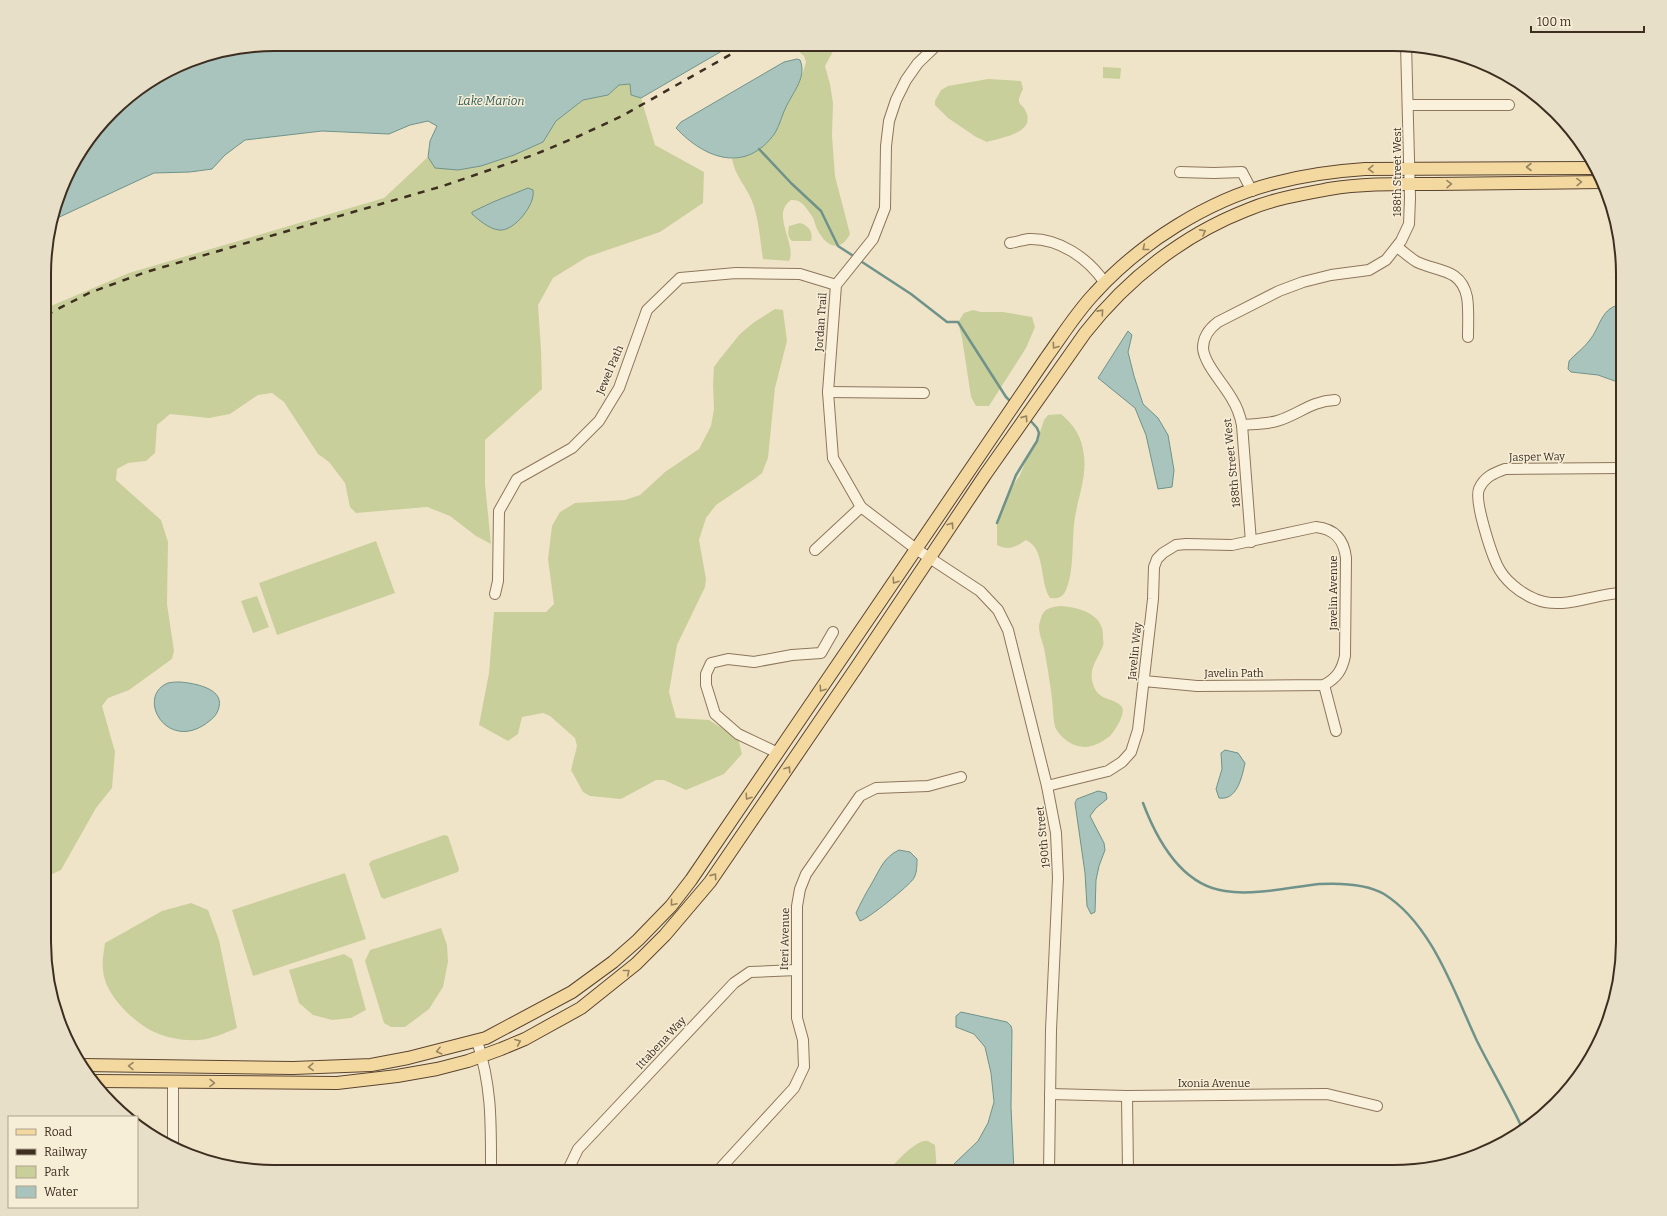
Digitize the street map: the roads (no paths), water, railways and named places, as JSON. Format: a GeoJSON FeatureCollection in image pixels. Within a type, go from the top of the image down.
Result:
{"type":"FeatureCollection","features":[{"type":"Feature","properties":{"kind":"main road"},"geometry":{"type":"LineString","coordinates":[[99,1081],[337,1083],[397,1076],[437,1069],[482,1056],[525,1039],[581,1008],[635,964],[684,914],[733,849],[985,475],[1085,333],[1101,312],[1136,277],[1188,240],[1248,210],[1286,198],[1330,189],[1375,184],[1410,176],[1589,168]]}},
{"type":"Feature","properties":{"kind":"main road"},"geometry":{"type":"LineString","coordinates":[[88,1065],[293,1068],[371,1065],[408,1058],[486,1038],[572,992],[613,962],[638,940],[671,906],[692,880],[1046,358],[1093,294],[1146,246],[1204,210],[1252,191],[1274,183],[1340,170],[1410,176],[1596,182]]}},
{"type":"Feature","properties":{"kind":"street","name":"Jordan Trail"},"geometry":{"type":"LineString","coordinates":[[916,549],[861,507],[833,458],[828,392],[836,285],[873,239],[885,208],[886,146],[889,121],[896,100],[906,80],[918,63],[931,51]]}},
{"type":"Feature","properties":{"kind":"street","name":"188th Street West"},"geometry":{"type":"LineString","coordinates":[[1251,542],[1242,425],[1239,410],[1205,356],[1203,347],[1204,340],[1210,329],[1218,322],[1279,291],[1317,278],[1370,270],[1386,260],[1397,247],[1405,235],[1409,224],[1410,176],[1406,51]]}},
{"type":"Feature","properties":{"kind":"street"},"geometry":{"type":"LineString","coordinates":[[1408,105],[1509,105]]}},
{"type":"Feature","properties":{"kind":"street"},"geometry":{"type":"LineString","coordinates":[[1180,172],[1214,174],[1242,172],[1252,191]]}},
{"type":"Feature","properties":{"kind":"street"},"geometry":{"type":"LineString","coordinates":[[1010,243],[1028,239],[1042,240],[1062,246],[1083,259],[1105,283]]}},
{"type":"Feature","properties":{"kind":"street"},"geometry":{"type":"LineString","coordinates":[[1397,247],[1418,262],[1446,271],[1460,280],[1467,297],[1468,337]]}},
{"type":"Feature","properties":{"kind":"street","name":"Jewel Path"},"geometry":{"type":"LineString","coordinates":[[495,594],[498,581],[499,511],[517,479],[572,448],[599,421],[619,388],[647,310],[680,278],[736,274],[800,274],[836,285]]}},
{"type":"Feature","properties":{"kind":"street"},"geometry":{"type":"LineString","coordinates":[[828,392],[924,393]]}},
{"type":"Feature","properties":{"kind":"street"},"geometry":{"type":"LineString","coordinates":[[1242,425],[1278,421],[1316,403],[1336,400]]}},
{"type":"Feature","properties":{"kind":"street","name":"Jasper Way"},"geometry":{"type":"LineString","coordinates":[[1616,468],[1505,469],[1489,475],[1479,489],[1478,508],[1497,566],[1513,587],[1536,600],[1561,604],[1616,594]]}},
{"type":"Feature","properties":{"kind":"street"},"geometry":{"type":"LineString","coordinates":[[815,550],[861,507]]}},
{"type":"Feature","properties":{"kind":"street","name":"Javelin Avenue"},"geometry":{"type":"LineString","coordinates":[[1251,542],[1316,527],[1334,533],[1339,537],[1344,545],[1346,558],[1345,656],[1338,675],[1324,684]]}},
{"type":"Feature","properties":{"kind":"street","name":"Javelin Way"},"geometry":{"type":"LineString","coordinates":[[1047,786],[1101,774],[1122,762],[1131,752],[1136,739],[1144,681],[1154,599],[1154,567],[1157,559],[1176,545],[1226,545],[1251,542]]}},
{"type":"Feature","properties":{"kind":"street","name":"190th Street"},"geometry":{"type":"LineString","coordinates":[[916,549],[980,591],[1002,616],[1008,630],[1047,786],[1056,833],[1058,873],[1053,966],[1049,1165]]}},
{"type":"Feature","properties":{"kind":"street"},"geometry":{"type":"LineString","coordinates":[[778,753],[738,734],[715,714],[706,685],[706,674],[711,663],[728,659],[754,662],[821,653],[833,632]]}},
{"type":"Feature","properties":{"kind":"street","name":"Javelin Path"},"geometry":{"type":"LineString","coordinates":[[1144,681],[1197,686],[1324,684]]}},
{"type":"Feature","properties":{"kind":"street"},"geometry":{"type":"LineString","coordinates":[[1324,684],[1336,731]]}},
{"type":"Feature","properties":{"kind":"street","name":"Iteri Avenue"},"geometry":{"type":"LineString","coordinates":[[723,1165],[794,1088],[804,1067],[803,1040],[797,1018],[797,906],[800,889],[806,874],[860,796],[876,788],[928,786],[961,777]]}},
{"type":"Feature","properties":{"kind":"street","name":"Ittabena Way"},"geometry":{"type":"LineString","coordinates":[[570,1165],[578,1149],[734,983],[750,972],[797,970]]}},
{"type":"Feature","properties":{"kind":"street"},"geometry":{"type":"LineString","coordinates":[[477,1040],[482,1056],[490,1100],[491,1165]]}},
{"type":"Feature","properties":{"kind":"street"},"geometry":{"type":"LineString","coordinates":[[173,1082],[173,1141]]}},
{"type":"Feature","properties":{"kind":"street","name":"Ixonia Avenue"},"geometry":{"type":"LineString","coordinates":[[1050,1094],[1127,1096],[1327,1094],[1377,1106]]}},
{"type":"Feature","properties":{"kind":"street"},"geometry":{"type":"LineString","coordinates":[[1127,1096],[1128,1165]]}},
{"type":"Feature","properties":{"kind":"water","name":"Lake Marion"},"geometry":{"type":"Polygon","coordinates":[[[259,51],[722,51],[641,98],[631,95],[630,84],[619,85],[608,95],[583,100],[556,121],[543,142],[514,155],[481,166],[458,170],[435,168],[428,157],[430,141],[437,126],[428,121],[410,125],[389,134],[322,131],[245,140],[225,155],[212,169],[190,172],[154,173],[59,217],[68,189],[81,162],[97,138],[116,116],[138,97],[175,74],[202,63],[230,55],[259,51]]]}},
{"type":"Feature","properties":{"kind":"water"},"geometry":{"type":"Polygon","coordinates":[[[797,59],[800,60],[802,66],[801,78],[785,108],[777,130],[764,146],[751,154],[739,158],[726,158],[712,154],[687,139],[676,128],[681,122],[784,62],[797,59]]]}},
{"type":"Feature","properties":{"kind":"water"},"geometry":{"type":"Polygon","coordinates":[[[528,188],[533,190],[533,196],[528,209],[511,227],[499,230],[492,228],[484,224],[472,214],[472,212],[493,202],[528,188]]]}},
{"type":"Feature","properties":{"kind":"water"},"geometry":{"type":"Polygon","coordinates":[[[1615,306],[1616,381],[1598,375],[1571,372],[1568,369],[1569,361],[1593,336],[1605,313],[1615,306]]]}},
{"type":"Feature","properties":{"kind":"water"},"geometry":{"type":"Polygon","coordinates":[[[1128,331],[1132,335],[1128,352],[1143,404],[1158,418],[1168,435],[1174,470],[1172,487],[1158,489],[1146,435],[1135,408],[1098,378],[1128,331]]]}},
{"type":"Feature","properties":{"kind":"water"},"geometry":{"type":"Polygon","coordinates":[[[180,682],[199,685],[206,688],[217,695],[219,701],[217,713],[213,718],[204,725],[190,731],[177,731],[167,726],[159,718],[155,709],[155,699],[159,690],[168,683],[180,682]]]}},
{"type":"Feature","properties":{"kind":"water"},"geometry":{"type":"Polygon","coordinates":[[[1225,750],[1238,753],[1245,763],[1238,787],[1230,796],[1219,798],[1216,789],[1222,769],[1221,753],[1225,750]]]}},
{"type":"Feature","properties":{"kind":"water"},"geometry":{"type":"Polygon","coordinates":[[[1098,791],[1106,793],[1107,799],[1096,808],[1090,816],[1104,843],[1105,850],[1096,880],[1095,912],[1091,914],[1087,906],[1085,873],[1075,803],[1077,799],[1098,791]]]}},
{"type":"Feature","properties":{"kind":"water"},"geometry":{"type":"Polygon","coordinates":[[[899,850],[910,852],[917,859],[914,878],[905,888],[888,902],[871,915],[860,921],[856,913],[866,894],[886,860],[899,850]]]}},
{"type":"Feature","properties":{"kind":"water"},"geometry":{"type":"Polygon","coordinates":[[[961,1012],[1007,1022],[1011,1026],[1011,1107],[1014,1165],[954,1165],[978,1141],[988,1123],[994,1102],[991,1073],[985,1047],[974,1034],[956,1027],[956,1016],[961,1012]]]}},
{"type":"Feature","properties":{"kind":"waterway"},"geometry":{"type":"LineString","coordinates":[[759,149],[791,183],[821,211],[838,246],[855,257]]}},
{"type":"Feature","properties":{"kind":"waterway"},"geometry":{"type":"LineString","coordinates":[[859,260],[911,294],[947,322],[958,322],[1006,397],[1012,403]]}},
{"type":"Feature","properties":{"kind":"waterway"},"geometry":{"type":"LineString","coordinates":[[997,523],[1016,475],[1037,441],[1039,433],[1037,428],[1029,419]]}},
{"type":"Feature","properties":{"kind":"waterway"},"geometry":{"type":"LineString","coordinates":[[1143,803],[1163,846],[1173,859],[1183,870],[1196,880],[1209,887],[1225,891],[1248,892],[1319,884],[1352,885],[1369,888],[1384,894],[1401,907],[1416,923],[1440,960],[1477,1041],[1520,1125]]}},
{"type":"Feature","properties":{"kind":"railway"},"geometry":{"type":"LineString","coordinates":[[51,312],[89,293],[146,272],[443,186],[536,154],[622,116],[737,51]]}}]}
